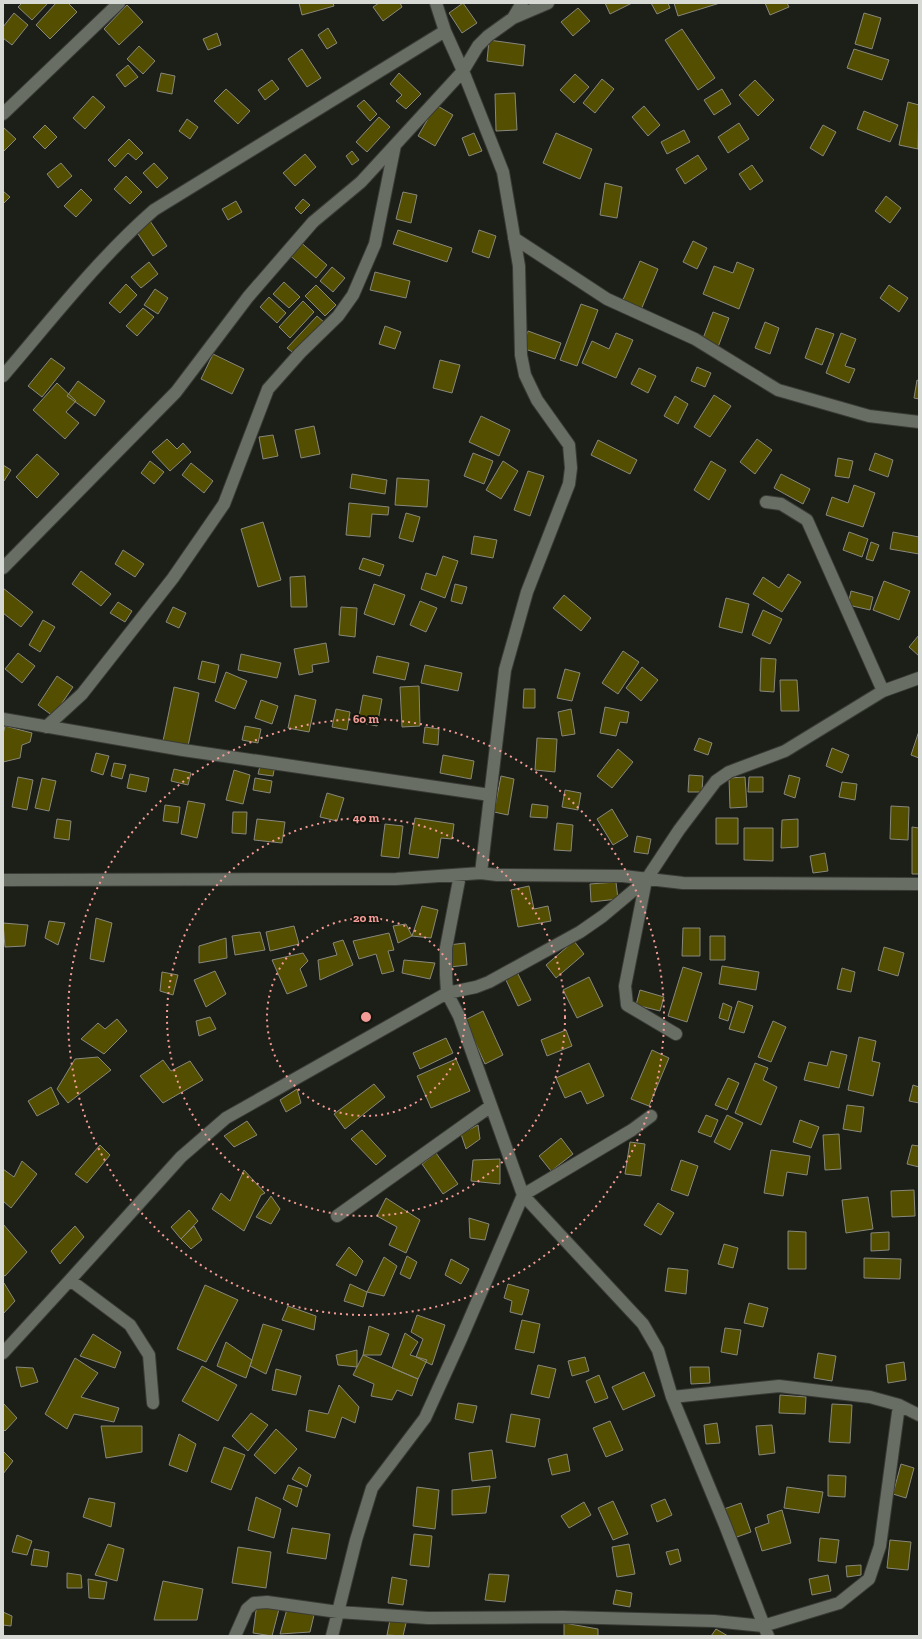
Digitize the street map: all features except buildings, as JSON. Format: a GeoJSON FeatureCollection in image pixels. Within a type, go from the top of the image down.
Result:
{"type":"FeatureCollection","features":[{"type":"Feature","properties":{"kind":"street"},"geometry":{"type":"LineString","coordinates":[[3,114],[119,3]]}},
{"type":"Feature","properties":{"kind":"street"},"geometry":{"type":"LineString","coordinates":[[436,3],[444,31],[463,71],[503,172],[519,266],[521,355],[525,375],[537,400],[569,445],[571,468],[569,484],[527,592],[505,670],[481,873]]}},
{"type":"Feature","properties":{"kind":"street"},"geometry":{"type":"LineString","coordinates":[[513,18],[522,3]]}},
{"type":"Feature","properties":{"kind":"street"},"geometry":{"type":"LineString","coordinates":[[3,568],[176,392],[248,297],[313,222],[361,182],[463,71],[478,46],[488,36],[513,18],[548,3]]}},
{"type":"Feature","properties":{"kind":"street"},"geometry":{"type":"LineString","coordinates":[[3,376],[95,269],[131,230],[154,210],[444,31]]}},
{"type":"Feature","properties":{"kind":"street"},"geometry":{"type":"LineString","coordinates":[[46,727],[82,694],[173,578],[224,504],[268,389],[300,353],[338,316],[353,295],[375,244],[395,145]]}},
{"type":"Feature","properties":{"kind":"street"},"geometry":{"type":"LineString","coordinates":[[514,238],[607,298],[695,339],[778,390],[869,416],[919,422]]}},
{"type":"Feature","properties":{"kind":"street"},"geometry":{"type":"LineString","coordinates":[[766,502],[781,504],[807,520],[883,691]]}},
{"type":"Feature","properties":{"kind":"street"},"geometry":{"type":"LineString","coordinates":[[3,1353],[181,1157],[226,1118],[447,993],[476,987],[489,982],[580,932],[603,916],[646,880],[679,830],[716,781],[729,772],[785,751],[883,691],[919,678]]}},
{"type":"Feature","properties":{"kind":"street"},"geometry":{"type":"LineString","coordinates":[[3,719],[183,750],[490,795]]}},
{"type":"Feature","properties":{"kind":"street"},"geometry":{"type":"LineString","coordinates":[[3,880],[396,879],[481,873],[623,876],[646,880],[684,883],[919,884]]}},
{"type":"Feature","properties":{"kind":"street"},"geometry":{"type":"LineString","coordinates":[[460,874],[446,948],[447,993],[459,1016],[523,1195],[643,1324],[658,1350],[672,1397],[725,1524],[766,1631]]}},
{"type":"Feature","properties":{"kind":"street"},"geometry":{"type":"LineString","coordinates":[[646,880],[625,986],[628,1005],[676,1034]]}},
{"type":"Feature","properties":{"kind":"street"},"geometry":{"type":"LineString","coordinates":[[337,1216],[491,1106]]}},
{"type":"Feature","properties":{"kind":"street"},"geometry":{"type":"LineString","coordinates":[[332,1636],[356,1540],[372,1488],[425,1418],[523,1195],[632,1130],[651,1116]]}},
{"type":"Feature","properties":{"kind":"street"},"geometry":{"type":"LineString","coordinates":[[70,1280],[130,1325],[149,1356],[153,1403]]}},
{"type":"Feature","properties":{"kind":"street"},"geometry":{"type":"LineString","coordinates":[[672,1397],[779,1386],[870,1397],[899,1405],[919,1415]]}},
{"type":"Feature","properties":{"kind":"street"},"geometry":{"type":"LineString","coordinates":[[236,1636],[247,1609],[254,1603],[267,1602],[338,1612],[428,1618],[563,1617],[714,1621],[766,1631],[839,1603],[869,1579],[880,1546],[899,1405]]}}]}
